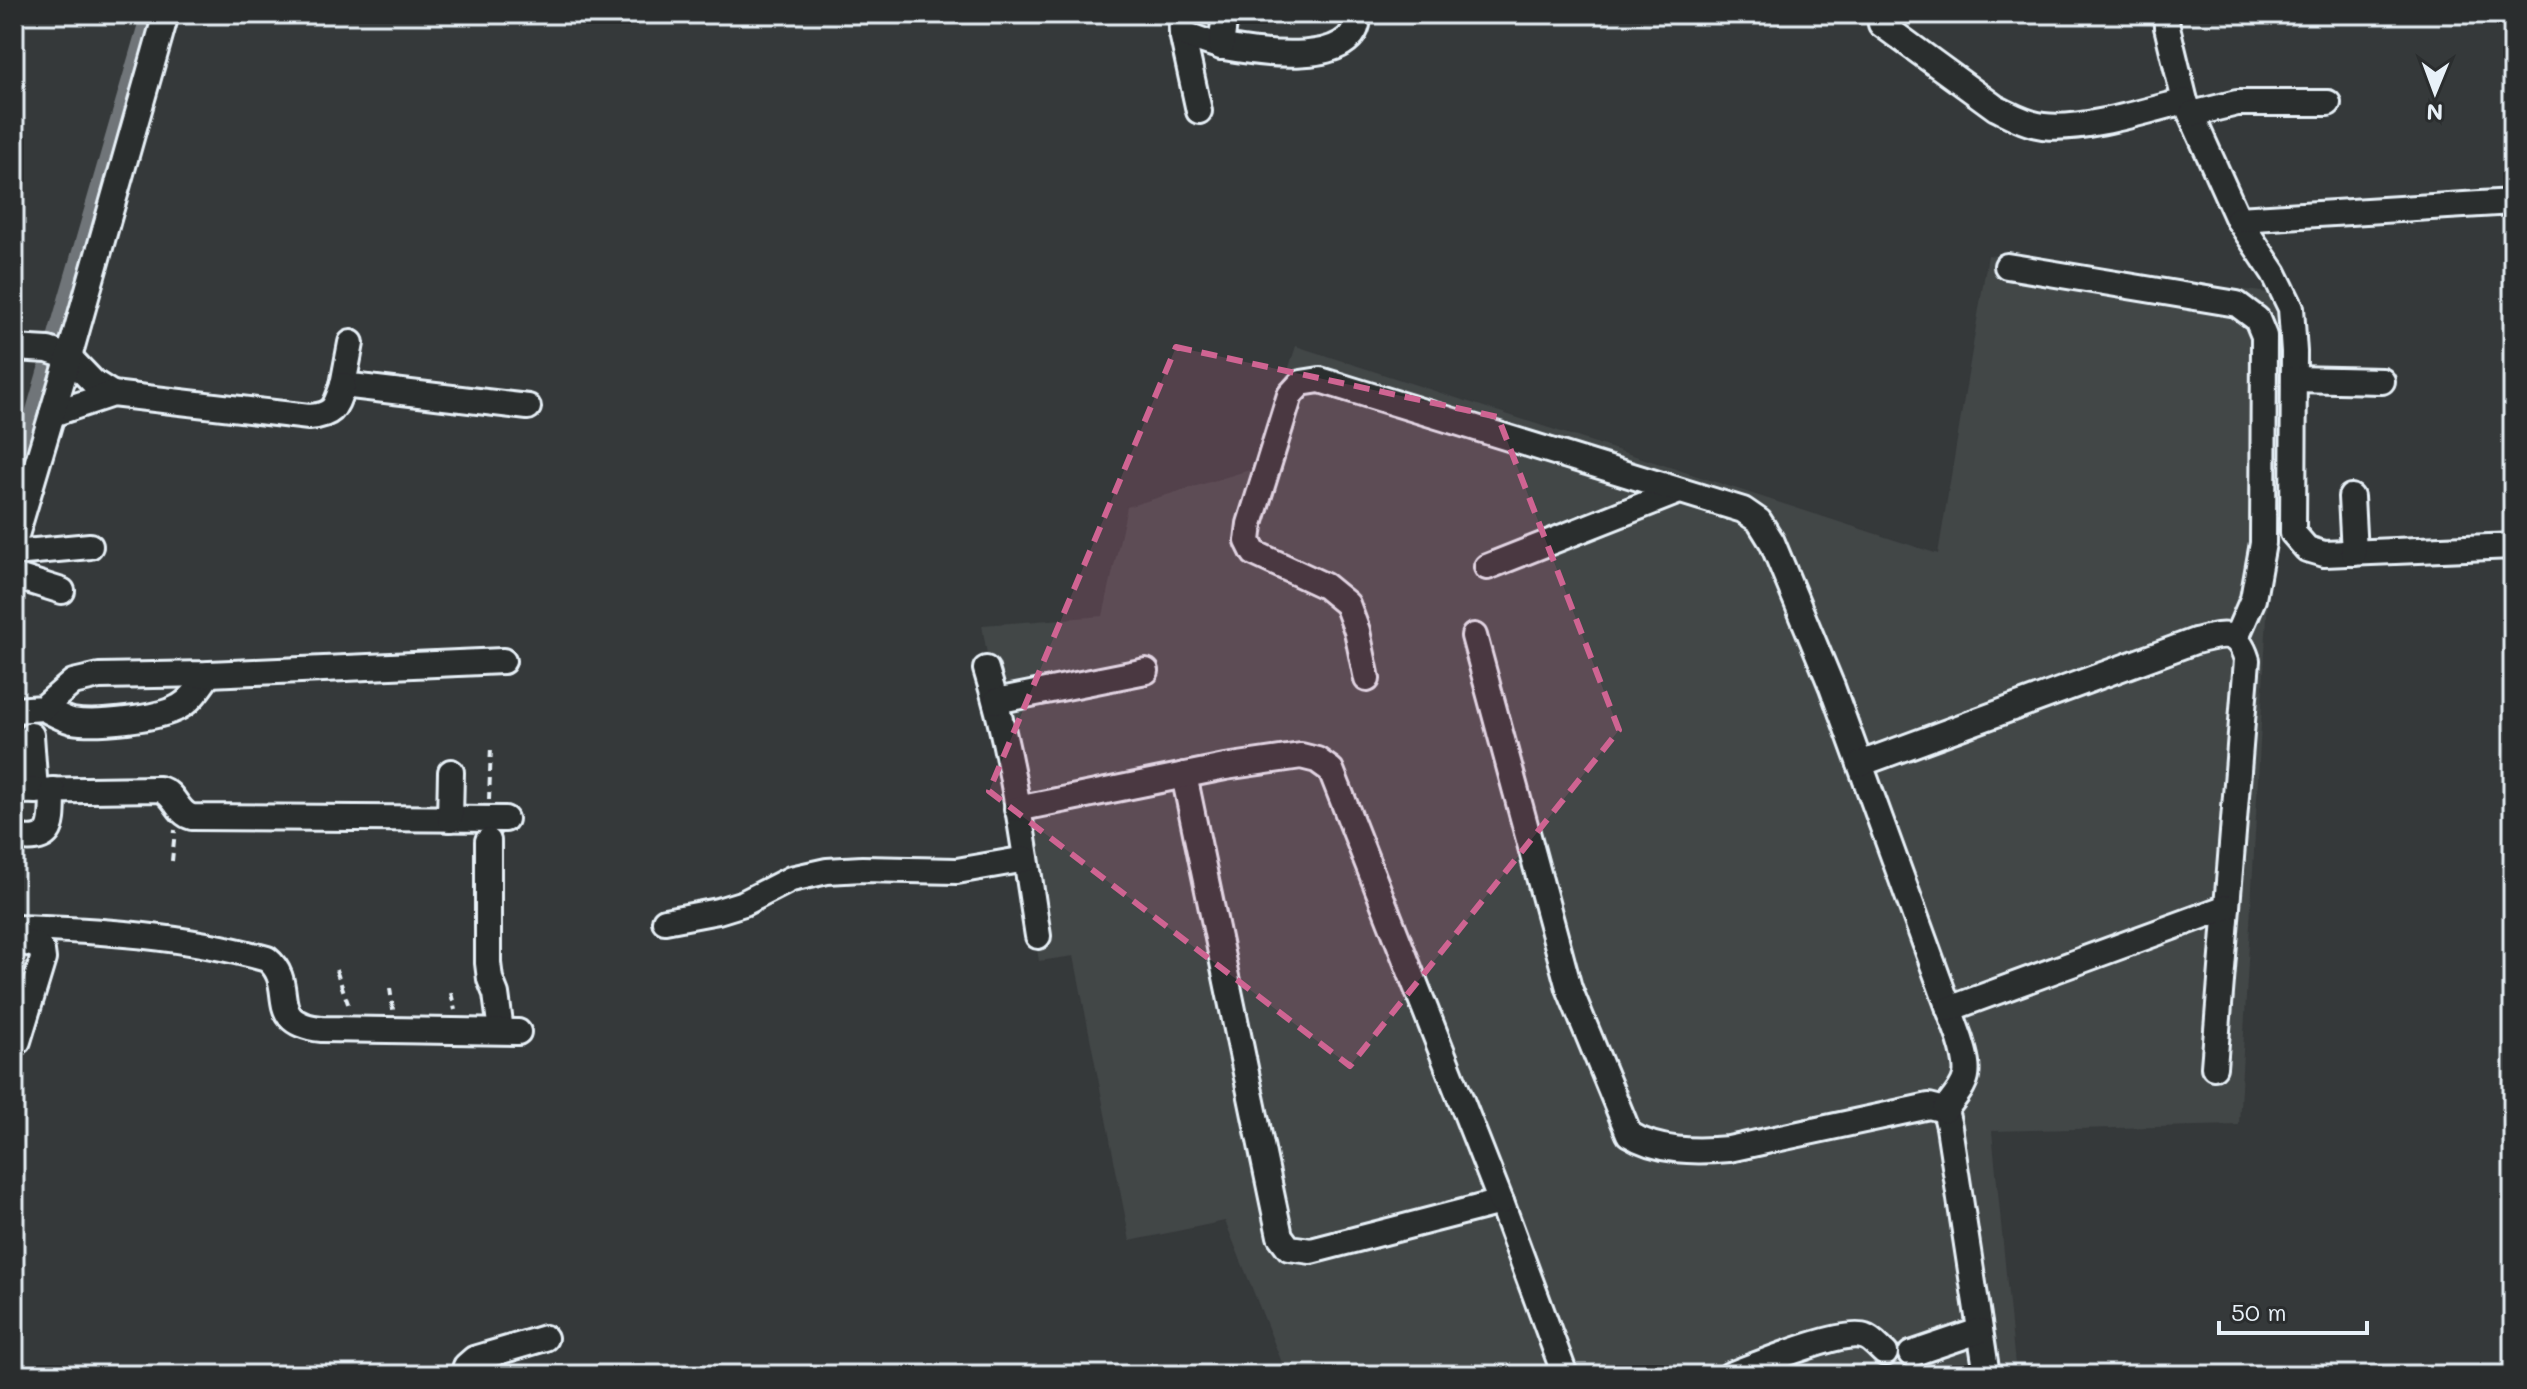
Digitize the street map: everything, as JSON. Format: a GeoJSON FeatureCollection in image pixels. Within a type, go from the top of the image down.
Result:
{"type":"FeatureCollection","features":[{"type":"Feature","properties":{"kind":"street"},"geometry":{"type":"LineString","coordinates":[[14,542],[52,414],[59,353],[166,14]]}},
{"type":"Feature","properties":{"kind":"street"},"geometry":{"type":"LineString","coordinates":[[1221,47],[1225,14]]}},
{"type":"Feature","properties":{"kind":"street"},"geometry":{"type":"LineString","coordinates":[[1181,24],[1221,47],[1294,54],[1338,47],[1349,40],[1358,23],[1358,14]]}},
{"type":"Feature","properties":{"kind":"street"},"geometry":{"type":"LineString","coordinates":[[2166,14],[2188,108],[2238,219],[2274,273],[2291,308],[2293,533],[2307,549],[2324,554],[2513,546]]}},
{"type":"Feature","properties":{"kind":"street"},"geometry":{"type":"LineString","coordinates":[[1181,24],[1199,111]]}},
{"type":"Feature","properties":{"kind":"street"},"geometry":{"type":"LineString","coordinates":[[1881,24],[1996,108],[2041,126],[2237,103],[2328,103]]}},
{"type":"Feature","properties":{"kind":"street"},"geometry":{"type":"LineString","coordinates":[[2238,219],[2513,202]]}},
{"type":"Feature","properties":{"kind":"street"},"geometry":{"type":"LineString","coordinates":[[2007,266],[2237,304],[2257,319],[2264,336],[2263,543],[2253,599],[2236,638]]}},
{"type":"Feature","properties":{"kind":"street"},"geometry":{"type":"LineString","coordinates":[[52,414],[112,394],[309,417],[325,416],[335,406],[343,385],[351,343]]}},
{"type":"Feature","properties":{"kind":"street"},"geometry":{"type":"LineString","coordinates":[[15,348],[59,353],[112,394]]}},
{"type":"Feature","properties":{"kind":"street"},"geometry":{"type":"LineString","coordinates":[[2294,379],[2382,381]]}},
{"type":"Feature","properties":{"kind":"street"},"geometry":{"type":"LineString","coordinates":[[1367,679],[1357,631],[1347,604],[1325,586],[1254,553],[1248,541],[1250,524],[1290,395],[1301,383],[1320,380],[1743,510],[1759,521],[1772,542],[1832,687],[1968,1063],[1966,1083],[1945,1110]]}},
{"type":"Feature","properties":{"kind":"street"},"geometry":{"type":"LineString","coordinates":[[343,385],[528,407]]}},
{"type":"Feature","properties":{"kind":"street"},"geometry":{"type":"LineString","coordinates":[[1487,567],[1679,491]]}},
{"type":"Feature","properties":{"kind":"street"},"geometry":{"type":"LineString","coordinates":[[2351,497],[2354,553]]}},
{"type":"Feature","properties":{"kind":"street"},"geometry":{"type":"LineString","coordinates":[[14,553],[90,546]]}},
{"type":"Feature","properties":{"kind":"street"},"geometry":{"type":"LineString","coordinates":[[14,576],[62,591]]}},
{"type":"Feature","properties":{"kind":"street"},"geometry":{"type":"LineString","coordinates":[[1860,764],[2195,641],[2225,634],[2236,638],[2243,645],[2247,660],[2214,1067]]}},
{"type":"Feature","properties":{"kind":"street"},"geometry":{"type":"LineString","coordinates":[[1474,636],[1569,988],[1629,1134],[1645,1144],[1701,1152],[1729,1149],[1929,1106],[1945,1110]]}},
{"type":"Feature","properties":{"kind":"street"},"geometry":{"type":"LineString","coordinates":[[43,708],[73,682],[86,678],[503,661]]}},
{"type":"Feature","properties":{"kind":"street"},"geometry":{"type":"LineString","coordinates":[[986,669],[996,701],[1038,936]]}},
{"type":"Feature","properties":{"kind":"street"},"geometry":{"type":"LineString","coordinates":[[996,701],[1146,671]]}},
{"type":"Feature","properties":{"kind":"street"},"geometry":{"type":"LineString","coordinates":[[14,710],[43,708],[77,722],[154,717],[178,707],[192,696],[209,674]]}},
{"type":"Feature","properties":{"kind":"street"},"geometry":{"type":"LineString","coordinates":[[14,837],[40,838],[52,828],[34,791],[31,735]]}},
{"type":"Feature","properties":{"kind":"street"},"geometry":{"type":"LineString","coordinates":[[1017,809],[1184,775],[1301,756],[1317,760],[1331,770],[1501,1202],[1565,1375]]}},
{"type":"Feature","properties":{"kind":"street"},"geometry":{"type":"LineString","coordinates":[[450,819],[451,772]]}},
{"type":"Feature","properties":{"kind":"street"},"geometry":{"type":"LineString","coordinates":[[1184,775],[1280,1236],[1289,1248],[1311,1251],[1501,1202]]}},
{"type":"Feature","properties":{"kind":"street"},"geometry":{"type":"LineString","coordinates":[[14,928],[76,930],[176,940],[267,959],[276,967],[287,1013],[292,1021],[312,1028],[510,1031],[490,979],[488,963],[494,826],[450,819],[192,817],[183,813],[169,792],[159,789],[34,791]]}},
{"type":"Feature","properties":{"kind":"street"},"geometry":{"type":"LineString","coordinates":[[665,921],[744,903],[791,879],[827,871],[957,871],[1026,859]]}},
{"type":"Feature","properties":{"kind":"street"},"geometry":{"type":"LineString","coordinates":[[1949,1009],[2227,907]]}},
{"type":"Feature","properties":{"kind":"street"},"geometry":{"type":"LineString","coordinates":[[14,940],[36,945],[42,951],[43,959],[18,1041]]}},
{"type":"Feature","properties":{"kind":"street"},"geometry":{"type":"LineString","coordinates":[[1945,1110],[1987,1375]]}},
{"type":"Feature","properties":{"kind":"street"},"geometry":{"type":"LineString","coordinates":[[1911,1354],[1979,1331]]}},
{"type":"Feature","properties":{"kind":"street"},"geometry":{"type":"LineString","coordinates":[[1730,1375],[1832,1339],[1852,1335],[1865,1336],[1885,1353]]}},
{"type":"Feature","properties":{"kind":"street"},"geometry":{"type":"LineString","coordinates":[[463,1375],[466,1366],[474,1359],[545,1338]]}},
{"type":"Feature","properties":{"kind":"path"},"geometry":{"type":"LineString","coordinates":[[491,746],[494,826]]}},
{"type":"Feature","properties":{"kind":"path"},"geometry":{"type":"LineString","coordinates":[[336,970],[356,1029]]}},
{"type":"Feature","properties":{"kind":"highlighted area"},"geometry":{"type":"Polygon","coordinates":[[[1176,347],[1498,417],[1619,730],[1350,1066],[989,791],[1176,347]]]}},
{"type":"Feature","properties":{"kind":"shaded area"},"geometry":{"type":"Polygon","coordinates":[[[1988,255],[2276,294],[2282,343],[2239,1125],[1992,1131],[2016,1375],[1287,1375],[1225,1221],[1130,1241],[1074,956],[1039,961],[982,625],[1103,616],[1127,507],[1256,468],[1296,346],[1938,554],[1988,255]]]}},
{"type":"Feature","properties":{"kind":"waterway"},"geometry":{"type":"LineString","coordinates":[[14,487],[151,14]]}}]}
